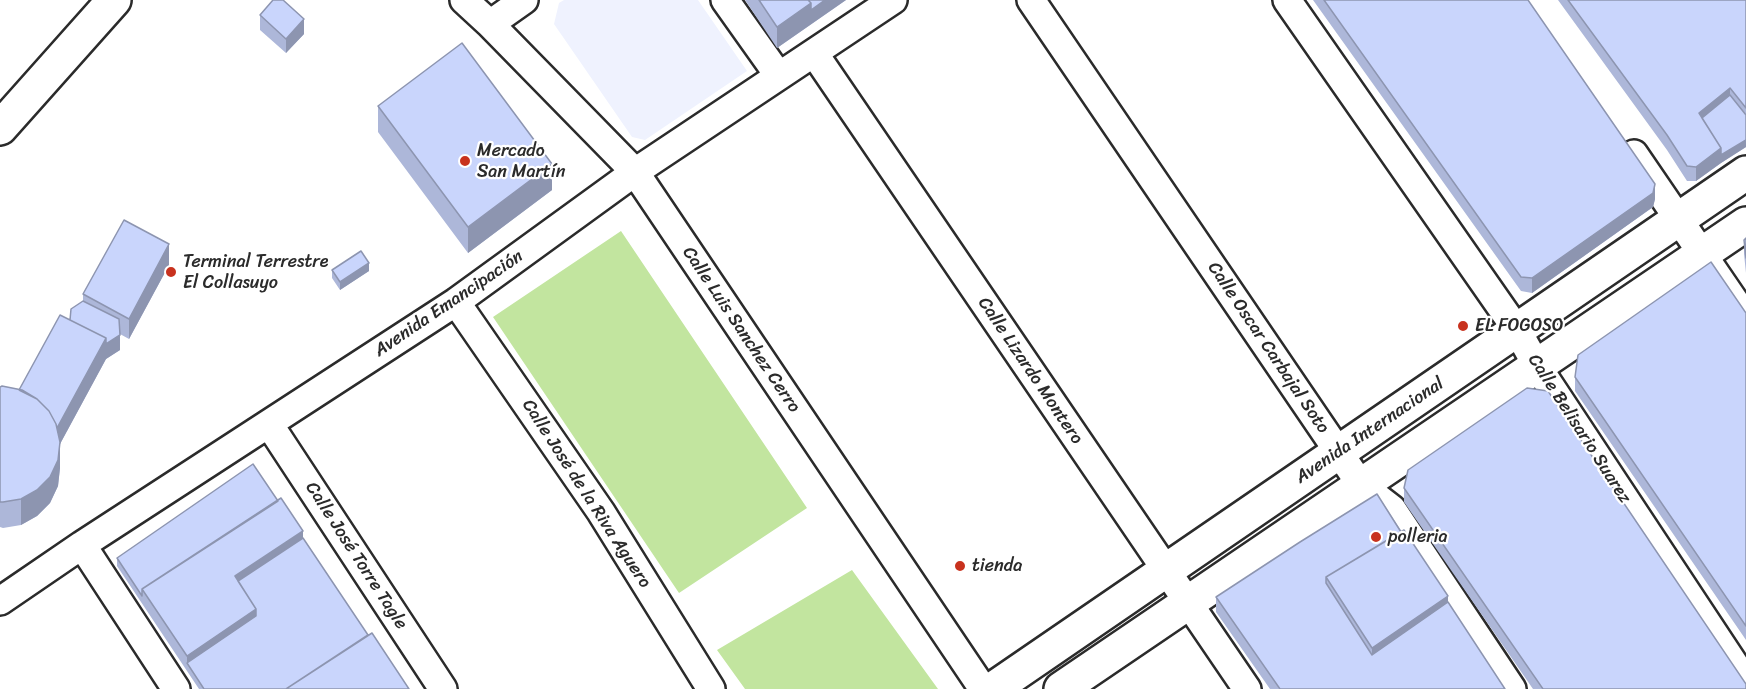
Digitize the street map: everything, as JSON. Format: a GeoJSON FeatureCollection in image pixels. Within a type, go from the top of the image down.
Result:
{"type":"FeatureCollection","features":[{"type":"Feature","properties":{"kind":"main road"},"geometry":{"type":"LineString","coordinates":[[4,115],[114,0]]}},
{"type":"Feature","properties":{"kind":"main road","name":"Avenida Internacional"},"geometry":{"type":"LineString","coordinates":[[993,689],[1746,173]]}},
{"type":"Feature","properties":{"kind":"main road"},"geometry":{"type":"LineString","coordinates":[[1061,689],[1746,224]]}},
{"type":"Feature","properties":{"kind":"street","name":"Calle Luis Sanchez Cerro"},"geometry":{"type":"LineString","coordinates":[[464,0],[635,172],[983,689]]}},
{"type":"Feature","properties":{"kind":"street"},"geometry":{"type":"LineString","coordinates":[[490,24],[524,0]]}},
{"type":"Feature","properties":{"kind":"street"},"geometry":{"type":"LineString","coordinates":[[725,0],[779,76]]}},
{"type":"Feature","properties":{"kind":"street","name":"Avenida Emancipación"},"geometry":{"type":"LineString","coordinates":[[0,601],[82,545],[456,302],[635,172],[892,0]]}},
{"type":"Feature","properties":{"kind":"street","name":"Calle Oscar Carbajal Soto"},"geometry":{"type":"LineString","coordinates":[[1032,0],[1339,452],[1362,485],[1392,509],[1512,689]]}},
{"type":"Feature","properties":{"kind":"street","name":"Calle Belisario Suarez"},"geometry":{"type":"LineString","coordinates":[[1287,0],[1516,330],[1537,366],[1746,682]]}},
{"type":"Feature","properties":{"kind":"street","name":"Calle Lizardo Montero"},"geometry":{"type":"LineString","coordinates":[[814,53],[1247,689]]}},
{"type":"Feature","properties":{"kind":"street"},"geometry":{"type":"LineString","coordinates":[[1620,134],[1746,318]]}},
{"type":"Feature","properties":{"kind":"street","name":"Calle José de la Riva Aguero"},"geometry":{"type":"LineString","coordinates":[[456,302],[601,512],[711,689]]}},
{"type":"Feature","properties":{"kind":"street","name":"Calle José Torre Tagle"},"geometry":{"type":"LineString","coordinates":[[269,423],[443,689]]}},
{"type":"Feature","properties":{"kind":"street"},"geometry":{"type":"LineString","coordinates":[[82,545],[176,689]]}},
{"type":"Feature","properties":{"kind":"shaded area"},"geometry":{"type":"Polygon","coordinates":[[[564,0],[698,0],[747,71],[645,140],[632,137],[554,24],[559,3],[564,0]]]}},
{"type":"Feature","properties":{"kind":"green space"},"geometry":{"type":"Polygon","coordinates":[[[621,231],[807,508],[679,593],[493,317],[621,231]]]}},
{"type":"Feature","properties":{"kind":"green space"},"geometry":{"type":"Polygon","coordinates":[[[852,570],[938,689],[745,689],[717,650],[852,570]]]}},
{"type":"Feature","properties":{"kind":"building"},"geometry":{"type":"Polygon","coordinates":[[[273,0],[283,0],[304,19],[286,39],[260,15],[273,0]]]}},
{"type":"Feature","properties":{"kind":"building"},"geometry":{"type":"Polygon","coordinates":[[[759,0],[808,0],[811,3],[777,27],[759,0]]]}},
{"type":"Feature","properties":{"kind":"building"},"geometry":{"type":"Polygon","coordinates":[[[808,0],[825,0],[811,10],[811,3],[808,0]]]}},
{"type":"Feature","properties":{"kind":"building"},"geometry":{"type":"Polygon","coordinates":[[[1324,0],[1528,0],[1655,184],[1653,193],[1532,278],[1521,277],[1324,0]]]}},
{"type":"Feature","properties":{"kind":"building"},"geometry":{"type":"Polygon","coordinates":[[[1568,0],[1746,0],[1746,108],[1730,88],[1699,113],[1721,148],[1696,167],[1687,166],[1667,135],[1568,0]]]}},
{"type":"Feature","properties":{"kind":"building","name":"Mercado San Martín"},"geometry":{"type":"Polygon","coordinates":[[[462,43],[552,164],[468,227],[378,106],[462,43]]]}},
{"type":"Feature","properties":{"kind":"building"},"geometry":{"type":"Polygon","coordinates":[[[1730,95],[1746,115],[1746,140],[1721,155],[1721,148],[1702,118],[1730,95]]]}},
{"type":"Feature","properties":{"kind":"building"},"geometry":{"type":"Polygon","coordinates":[[[124,220],[169,244],[129,319],[83,294],[124,220]]]}},
{"type":"Feature","properties":{"kind":"building"},"geometry":{"type":"Polygon","coordinates":[[[361,251],[369,263],[340,282],[332,270],[361,251]]]}},
{"type":"Feature","properties":{"kind":"building"},"geometry":{"type":"Polygon","coordinates":[[[1711,262],[1746,313],[1746,626],[1575,377],[1578,355],[1711,262]]]}},
{"type":"Feature","properties":{"kind":"building"},"geometry":{"type":"Polygon","coordinates":[[[83,301],[119,319],[120,335],[106,344],[106,338],[70,320],[71,309],[83,301]]]}},
{"type":"Feature","properties":{"kind":"building"},"geometry":{"type":"Polygon","coordinates":[[[60,315],[106,338],[57,428],[49,411],[37,399],[19,390],[60,315]]]}},
{"type":"Feature","properties":{"kind":"building"},"geometry":{"type":"Polygon","coordinates":[[[0,387],[22,390],[37,399],[49,411],[56,424],[60,442],[58,460],[50,477],[37,490],[21,499],[0,502],[0,387]]]}},
{"type":"Feature","properties":{"kind":"building"},"geometry":{"type":"Polygon","coordinates":[[[1527,388],[1548,391],[1746,684],[1746,689],[1543,689],[1404,488],[1408,470],[1527,388]]]}},
{"type":"Feature","properties":{"kind":"building"},"geometry":{"type":"Polygon","coordinates":[[[253,464],[278,501],[142,589],[142,596],[117,558],[253,464]]]}},
{"type":"Feature","properties":{"kind":"building"},"geometry":{"type":"Polygon","coordinates":[[[1377,494],[1401,532],[1326,577],[1326,583],[1372,655],[1448,602],[1505,689],[1280,689],[1216,597],[1377,494]]]}},
{"type":"Feature","properties":{"kind":"building"},"geometry":{"type":"Polygon","coordinates":[[[281,498],[303,531],[235,576],[256,609],[187,656],[142,589],[281,498]]]}},
{"type":"Feature","properties":{"kind":"building"},"geometry":{"type":"Polygon","coordinates":[[[1404,530],[1448,596],[1372,648],[1326,577],[1404,530]]]}},
{"type":"Feature","properties":{"kind":"building"},"geometry":{"type":"Polygon","coordinates":[[[303,538],[368,635],[286,689],[204,689],[187,663],[256,616],[256,609],[238,581],[303,538]]]}},
{"type":"Feature","properties":{"kind":"building"},"geometry":{"type":"Polygon","coordinates":[[[372,633],[409,689],[286,689],[372,633]]]}},
{"type":"Feature","properties":{"kind":"place","name":"Mercado San Martín"},"geometry":{"type":"Point","coordinates":[465,161]}},
{"type":"Feature","properties":{"kind":"place","name":"Terminal Terrestre El Collasuyo"},"geometry":{"type":"Point","coordinates":[171,272]}},
{"type":"Feature","properties":{"kind":"place","name":"EL FOGOSO"},"geometry":{"type":"Point","coordinates":[1463,326]}},
{"type":"Feature","properties":{"kind":"place","name":"polleria"},"geometry":{"type":"Point","coordinates":[1376,537]}},
{"type":"Feature","properties":{"kind":"place","name":"tienda"},"geometry":{"type":"Point","coordinates":[960,566]}}]}
